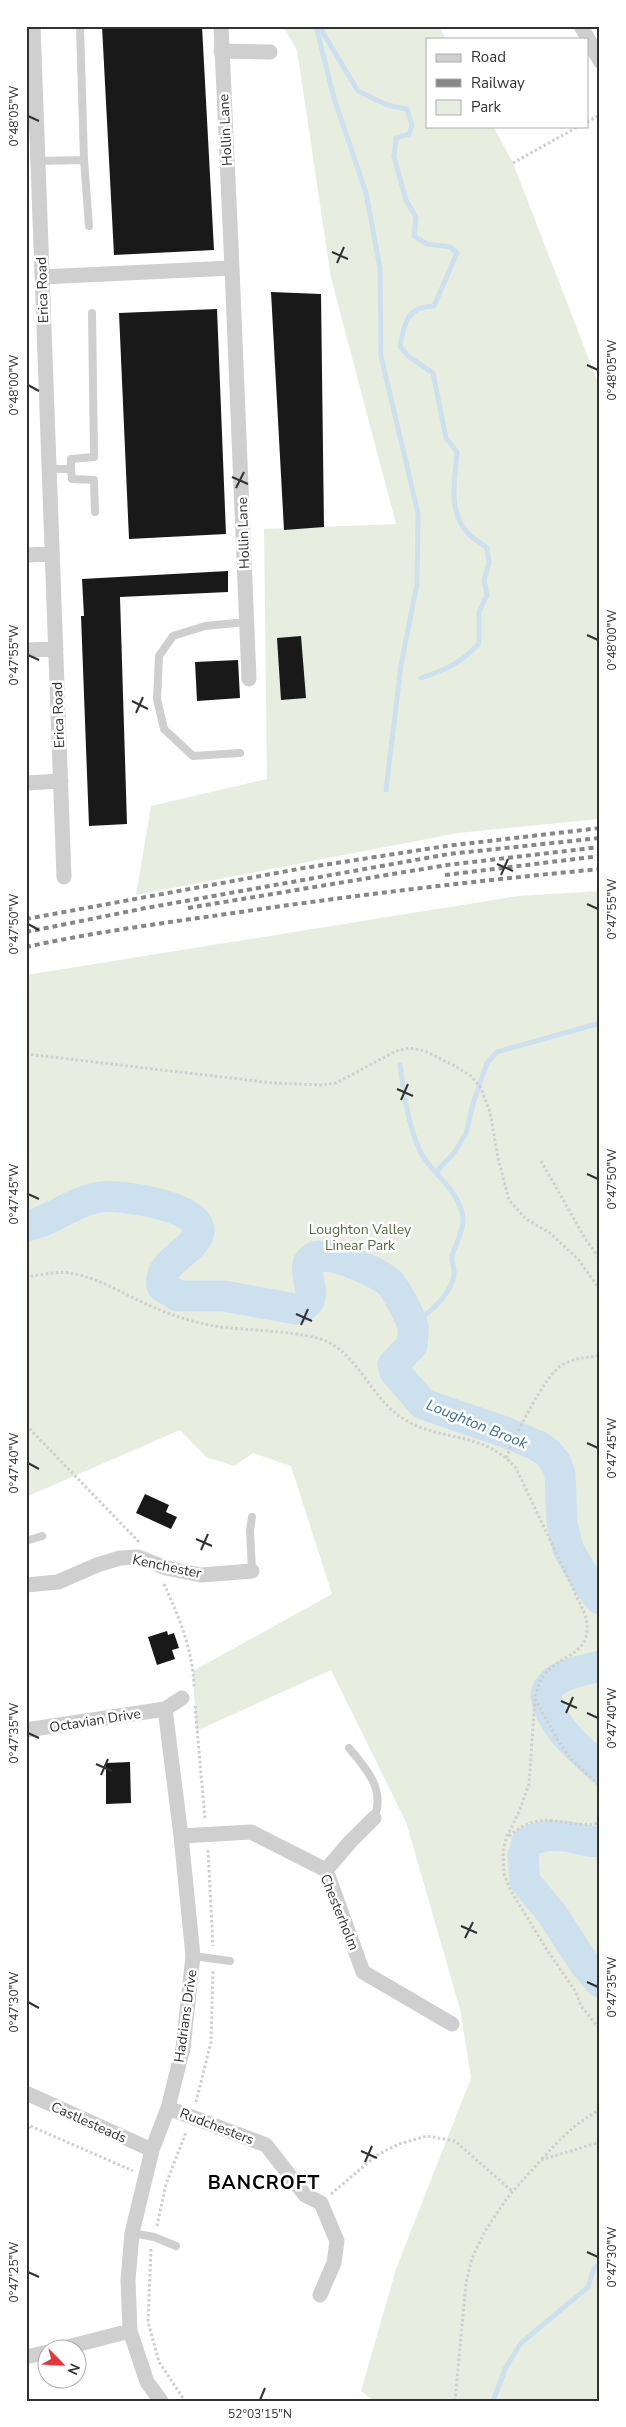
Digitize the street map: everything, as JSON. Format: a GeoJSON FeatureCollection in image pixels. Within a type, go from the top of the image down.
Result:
{"type":"FeatureCollection","features":[{"type":"Feature","properties":{"kind":"street","name":"Erica Road"},"geometry":{"type":"LineString","coordinates":[[33,26],[30,48],[38,161],[64,877]]}},
{"type":"Feature","properties":{"kind":"street","name":"Hollin Lane"},"geometry":{"type":"LineString","coordinates":[[222,26],[221,51],[249,678]]}},
{"type":"Feature","properties":{"kind":"street"},"geometry":{"type":"LineString","coordinates":[[581,26],[588,38]]}},
{"type":"Feature","properties":{"kind":"street"},"geometry":{"type":"LineString","coordinates":[[588,39],[600,61]]}},
{"type":"Feature","properties":{"kind":"street"},"geometry":{"type":"LineString","coordinates":[[221,51],[270,52]]}},
{"type":"Feature","properties":{"kind":"street"},"geometry":{"type":"LineString","coordinates":[[42,277],[232,268]]}},
{"type":"Feature","properties":{"kind":"street"},"geometry":{"type":"LineString","coordinates":[[26,555],[52,554]]}},
{"type":"Feature","properties":{"kind":"street"},"geometry":{"type":"LineString","coordinates":[[26,650],[56,649]]}},
{"type":"Feature","properties":{"kind":"street"},"geometry":{"type":"LineString","coordinates":[[26,783],[60,782]]}},
{"type":"Feature","properties":{"kind":"street","name":"Kenchester"},"geometry":{"type":"LineString","coordinates":[[26,1585],[58,1582],[120,1558],[138,1557],[166,1568],[201,1575],[252,1571]]}},
{"type":"Feature","properties":{"kind":"street"},"geometry":{"type":"LineString","coordinates":[[165,1709],[182,1698]]}},
{"type":"Feature","properties":{"kind":"street","name":"Octavian Drive"},"geometry":{"type":"LineString","coordinates":[[26,1730],[165,1709]]}},
{"type":"Feature","properties":{"kind":"street","name":"Hadrians Drive"},"geometry":{"type":"LineString","coordinates":[[162,2401],[147,2382],[130,2331],[128,2280],[132,2233],[152,2150],[168,2108],[183,2048],[192,1956],[181,1836],[165,1709]]}},
{"type":"Feature","properties":{"kind":"street"},"geometry":{"type":"LineString","coordinates":[[326,1870],[374,1818]]}},
{"type":"Feature","properties":{"kind":"street","name":"Chesterholm"},"geometry":{"type":"LineString","coordinates":[[181,1836],[252,1832],[326,1870],[363,1972],[452,2024]]}},
{"type":"Feature","properties":{"kind":"street","name":"Castlesteads"},"geometry":{"type":"LineString","coordinates":[[26,2093],[152,2150]]}},
{"type":"Feature","properties":{"kind":"street","name":"Rudchesters"},"geometry":{"type":"LineString","coordinates":[[168,2108],[266,2145],[305,2195],[321,2203]]}},
{"type":"Feature","properties":{"kind":"street"},"geometry":{"type":"LineString","coordinates":[[320,2295],[334,2263],[337,2241],[321,2203]]}},
{"type":"Feature","properties":{"kind":"street"},"geometry":{"type":"LineString","coordinates":[[88,2342],[130,2331]]}},
{"type":"Feature","properties":{"kind":"lane"},"geometry":{"type":"LineString","coordinates":[[80,26],[84,160],[89,226]]}},
{"type":"Feature","properties":{"kind":"lane"},"geometry":{"type":"LineString","coordinates":[[38,161],[84,160]]}},
{"type":"Feature","properties":{"kind":"lane"},"geometry":{"type":"LineString","coordinates":[[92,313],[94,457],[70,459],[72,480],[94,480],[95,512]]}},
{"type":"Feature","properties":{"kind":"lane"},"geometry":{"type":"LineString","coordinates":[[49,469],[71,469]]}},
{"type":"Feature","properties":{"kind":"lane"},"geometry":{"type":"LineString","coordinates":[[240,753],[193,756],[164,729],[157,699],[159,656],[173,636],[205,626],[246,622]]}},
{"type":"Feature","properties":{"kind":"lane"},"geometry":{"type":"LineString","coordinates":[[252,1517],[250,1530],[252,1571]]}},
{"type":"Feature","properties":{"kind":"lane"},"geometry":{"type":"LineString","coordinates":[[26,1541],[42,1536]]}},
{"type":"Feature","properties":{"kind":"lane"},"geometry":{"type":"LineString","coordinates":[[349,1748],[366,1767],[371,1777],[377,1798],[378,1811],[374,1818]]}},
{"type":"Feature","properties":{"kind":"lane"},"geometry":{"type":"LineString","coordinates":[[192,1956],[230,1961]]}},
{"type":"Feature","properties":{"kind":"lane"},"geometry":{"type":"LineString","coordinates":[[132,2233],[154,2237],[176,2246]]}},
{"type":"Feature","properties":{"kind":"path"},"geometry":{"type":"LineString","coordinates":[[588,121],[600,115]]}},
{"type":"Feature","properties":{"kind":"path"},"geometry":{"type":"LineString","coordinates":[[513,163],[575,128]]}},
{"type":"Feature","properties":{"kind":"path"},"geometry":{"type":"LineString","coordinates":[[26,1054],[273,1083],[322,1085],[336,1083],[396,1051],[410,1048],[425,1051],[472,1077],[481,1088],[490,1112],[498,1158],[509,1200],[526,1219],[550,1233],[579,1260],[600,1290]]}},
{"type":"Feature","properties":{"kind":"path"},"geometry":{"type":"LineString","coordinates":[[541,1161],[586,1240],[600,1259]]}},
{"type":"Feature","properties":{"kind":"path"},"geometry":{"type":"LineString","coordinates":[[26,1277],[61,1273],[74,1274],[102,1283],[181,1319],[244,1330],[314,1337],[328,1342],[350,1359],[382,1398],[406,1420],[430,1429],[464,1437],[487,1446],[506,1458],[516,1468],[588,1622],[586,1638],[580,1648],[544,1676],[535,1698],[529,1784],[519,1812],[506,1838],[502,1863],[511,1891],[547,1950],[572,1985],[581,2006],[592,2022],[600,2029]]}},
{"type":"Feature","properties":{"kind":"path"},"geometry":{"type":"LineString","coordinates":[[506,1458],[513,1439],[536,1398],[560,1366],[575,1359],[600,1356]]}},
{"type":"Feature","properties":{"kind":"path"},"geometry":{"type":"LineString","coordinates":[[535,1698],[559,1742],[571,1759],[600,1786]]}},
{"type":"Feature","properties":{"kind":"path"},"geometry":{"type":"LineString","coordinates":[[506,1838],[520,1827],[532,1821],[565,1821],[584,1825],[600,1823]]}},
{"type":"Feature","properties":{"kind":"path"},"geometry":{"type":"LineString","coordinates":[[455,2401],[466,2283],[472,2258],[485,2231],[513,2192],[565,2134],[583,2119],[600,2110]]}},
{"type":"Feature","properties":{"kind":"path"},"geometry":{"type":"LineString","coordinates":[[26,2133],[28,2124],[146,2177],[166,2184]]}},
{"type":"Feature","properties":{"kind":"path"},"geometry":{"type":"LineString","coordinates":[[321,2203],[377,2155],[399,2144],[427,2136],[455,2141],[513,2192]]}},
{"type":"Feature","properties":{"kind":"path"},"geometry":{"type":"LineString","coordinates":[[541,2160],[600,2142]]}},
{"type":"Feature","properties":{"kind":"green space"},"geometry":{"type":"Polygon","coordinates":[[[283,26],[439,26],[445,38],[426,38],[426,128],[494,128],[513,163],[600,388],[600,819],[458,833],[136,895],[151,806],[267,779],[264,529],[396,524],[331,278],[297,50],[283,26]]]}},
{"type":"Feature","properties":{"kind":"green space","name":"Loughton Valley Linear Park"},"geometry":{"type":"Polygon","coordinates":[[[600,891],[600,2395],[596,2401],[374,2401],[361,2391],[396,2269],[471,2078],[460,2009],[406,1822],[331,1670],[196,1731],[193,1671],[332,1594],[291,1466],[253,1453],[234,1466],[206,1457],[180,1430],[26,1497],[26,975],[518,896],[600,891]]]}},
{"type":"Feature","properties":{"kind":"building"},"geometry":{"type":"Polygon","coordinates":[[[102,26],[202,26],[214,250],[114,255],[102,26]]]}},
{"type":"Feature","properties":{"kind":"building"},"geometry":{"type":"Polygon","coordinates":[[[271,292],[321,294],[324,527],[284,530],[271,292]]]}},
{"type":"Feature","properties":{"kind":"building"},"geometry":{"type":"Polygon","coordinates":[[[217,309],[226,534],[129,539],[119,313],[217,309]]]}},
{"type":"Feature","properties":{"kind":"building"},"geometry":{"type":"Polygon","coordinates":[[[228,571],[228,592],[120,597],[127,824],[89,826],[81,616],[84,616],[82,579],[228,571]]]}},
{"type":"Feature","properties":{"kind":"building"},"geometry":{"type":"Polygon","coordinates":[[[301,636],[306,698],[281,700],[277,638],[301,636]]]}},
{"type":"Feature","properties":{"kind":"building"},"geometry":{"type":"Polygon","coordinates":[[[238,660],[240,698],[197,701],[195,662],[238,660]]]}},
{"type":"Feature","properties":{"kind":"building"},"geometry":{"type":"Polygon","coordinates":[[[145,1494],[169,1505],[166,1512],[177,1517],[171,1529],[136,1513],[145,1494]]]}},
{"type":"Feature","properties":{"kind":"building"},"geometry":{"type":"Polygon","coordinates":[[[167,1631],[168,1635],[174,1633],[179,1648],[172,1650],[175,1659],[157,1665],[148,1637],[167,1631]]]}},
{"type":"Feature","properties":{"kind":"building"},"geometry":{"type":"Polygon","coordinates":[[[130,1762],[131,1803],[106,1804],[106,1763],[130,1762]]]}},
{"type":"Feature","properties":{"kind":"waterway"},"geometry":{"type":"LineString","coordinates":[[316,26],[334,98],[366,193],[380,268],[381,356],[418,513],[417,584],[401,665],[386,790]]}},
{"type":"Feature","properties":{"kind":"waterway"},"geometry":{"type":"LineString","coordinates":[[319,26],[358,91],[387,105],[407,109],[412,125],[409,134],[396,138],[394,157],[406,200],[416,217],[414,236],[427,244],[450,247],[457,253],[434,306],[418,309],[412,313],[405,324],[400,346],[408,356],[433,373],[446,438],[457,452],[454,493],[460,523],[473,538],[487,548],[489,563],[484,580],[487,595],[479,612],[479,643],[453,665],[421,678]]}},
{"type":"Feature","properties":{"kind":"waterway"},"geometry":{"type":"LineString","coordinates":[[437,1171],[454,1153],[466,1133],[473,1104],[487,1063],[497,1052],[600,1023]]}},
{"type":"Feature","properties":{"kind":"waterway"},"geometry":{"type":"LineString","coordinates":[[400,1065],[407,1110],[421,1153],[453,1193],[463,1215],[461,1233],[452,1256],[454,1272],[449,1290],[413,1326]]}},
{"type":"Feature","properties":{"kind":"waterway","name":"Loughton Brook"},"geometry":{"type":"LineString","coordinates":[[26,1226],[35,1224],[90,1199],[101,1197],[143,1200],[177,1210],[190,1217],[198,1225],[198,1235],[194,1242],[169,1265],[164,1271],[162,1278],[162,1286],[178,1296],[224,1296],[296,1309],[305,1305],[310,1299],[308,1263],[313,1258],[320,1256],[352,1263],[383,1278],[395,1289],[413,1326],[412,1345],[393,1365],[395,1372],[423,1404],[505,1432],[538,1446],[548,1453],[556,1463],[560,1474],[562,1523],[568,1549],[587,1582],[600,1599]]}},
{"type":"Feature","properties":{"kind":"waterway","name":"Loughton Brook"},"geometry":{"type":"LineString","coordinates":[[600,1666],[560,1678],[548,1689],[546,1696],[549,1707],[560,1727],[575,1745],[600,1768]]}},
{"type":"Feature","properties":{"kind":"waterway","name":"Loughton Brook"},"geometry":{"type":"LineString","coordinates":[[600,1841],[560,1836],[543,1837],[527,1842],[523,1856],[525,1881],[552,1914],[584,1963],[600,1982]]}},
{"type":"Feature","properties":{"kind":"waterway"},"geometry":{"type":"LineString","coordinates":[[493,2401],[506,2367],[521,2343],[588,2287],[593,2270],[600,2262]]}},
{"type":"Feature","properties":{"kind":"railway"},"geometry":{"type":"LineString","coordinates":[[26,919],[304,868],[446,846],[600,828]]}},
{"type":"Feature","properties":{"kind":"railway"},"geometry":{"type":"LineString","coordinates":[[26,932],[146,908],[449,854],[600,838]]}},
{"type":"Feature","properties":{"kind":"railway"},"geometry":{"type":"LineString","coordinates":[[188,908],[447,865],[600,847]]}},
{"type":"Feature","properties":{"kind":"railway"},"geometry":{"type":"LineString","coordinates":[[445,875],[600,856]]}},
{"type":"Feature","properties":{"kind":"railway"},"geometry":{"type":"LineString","coordinates":[[26,947],[123,929],[315,901],[600,869]]}},
{"type":"Feature","properties":{"kind":"district","name":"BANCROFT"},"geometry":{"type":"Point","coordinates":[264,2182]}}]}
